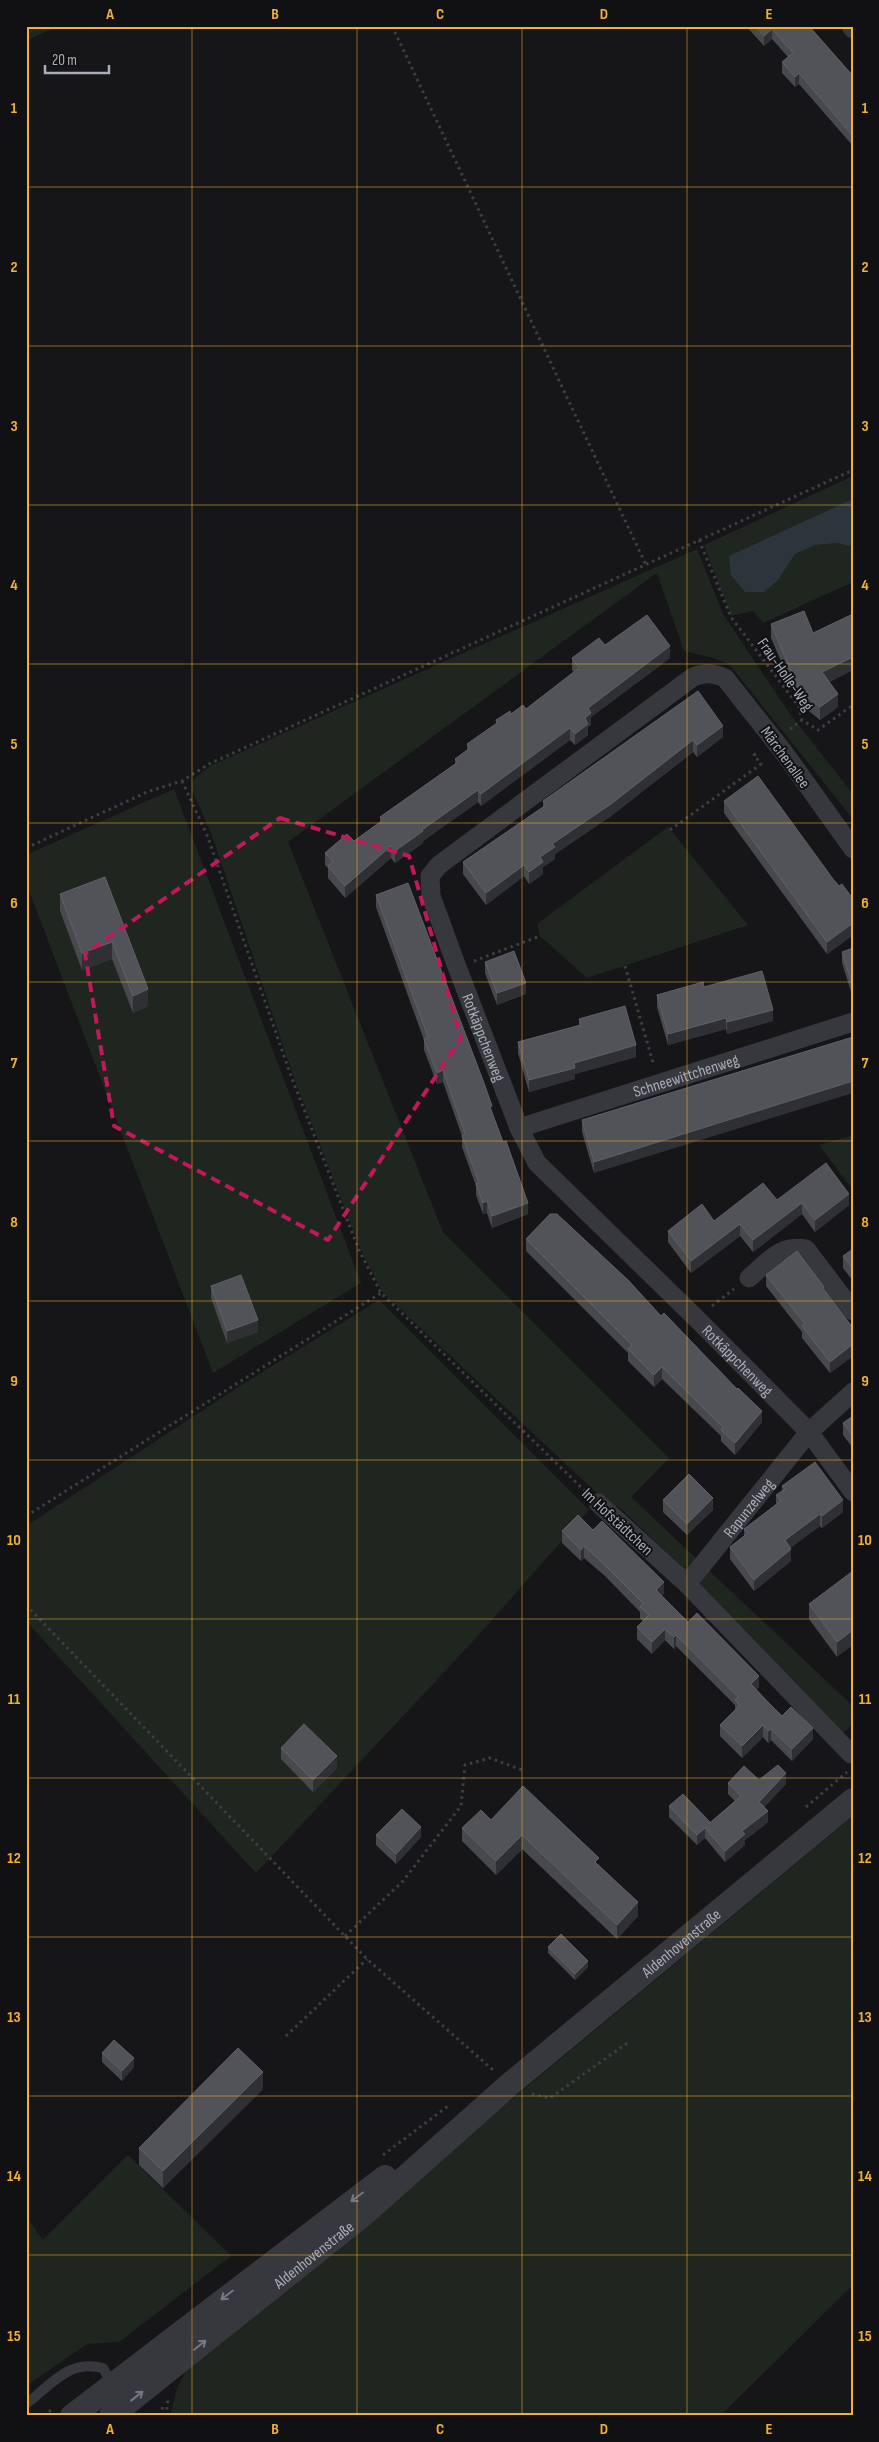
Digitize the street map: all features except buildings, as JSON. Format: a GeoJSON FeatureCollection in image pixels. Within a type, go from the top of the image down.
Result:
{"type":"FeatureCollection","features":[{"type":"Feature","properties":{"kind":"street","name":"Rotkäppchenweg"},"geometry":{"type":"LineString","coordinates":[[713,673],[703,673],[693,677],[439,865],[430,876],[431,896],[518,1128],[537,1163],[698,1320],[809,1432]]}},
{"type":"Feature","properties":{"kind":"street","name":"Märchenallee"},"geometry":{"type":"LineString","coordinates":[[713,673],[725,678],[774,740],[853,849]]}},
{"type":"Feature","properties":{"kind":"street","name":"Schneewittchenweg"},"geometry":{"type":"LineString","coordinates":[[518,1128],[853,1022]]}},
{"type":"Feature","properties":{"kind":"street"},"geometry":{"type":"LineString","coordinates":[[749,1278],[782,1251],[793,1247],[806,1249],[853,1311]]}},
{"type":"Feature","properties":{"kind":"street","name":"Rapunzelweg"},"geometry":{"type":"LineString","coordinates":[[687,1584],[809,1432],[853,1392]]}},
{"type":"Feature","properties":{"kind":"street"},"geometry":{"type":"LineString","coordinates":[[809,1432],[853,1492]]}},
{"type":"Feature","properties":{"kind":"street","name":"Im Hofstädtchen"},"geometry":{"type":"LineString","coordinates":[[598,1503],[687,1584],[852,1760]]}},
{"type":"Feature","properties":{"kind":"street","name":"Aldenhovenstraße"},"geometry":{"type":"LineString","coordinates":[[72,2416],[304,2236],[501,2073],[853,1800]]}},
{"type":"Feature","properties":{"kind":"street","name":"Aldenhovenstraße"},"geometry":{"type":"LineString","coordinates":[[111,2416],[364,2214],[501,2073]]}},
{"type":"Feature","properties":{"kind":"lane"},"geometry":{"type":"LineString","coordinates":[[26,2404],[70,2368],[89,2364],[103,2368],[113,2383],[111,2416]]}},
{"type":"Feature","properties":{"kind":"path"},"geometry":{"type":"LineString","coordinates":[[392,26],[646,565]]}},
{"type":"Feature","properties":{"kind":"path"},"geometry":{"type":"LineString","coordinates":[[26,848],[147,792],[182,781],[209,764],[853,470]]}},
{"type":"Feature","properties":{"kind":"path","name":"Frau-Holle-Weg"},"geometry":{"type":"LineString","coordinates":[[699,540],[731,617],[798,707],[802,720],[818,730],[853,705]]}},
{"type":"Feature","properties":{"kind":"path"},"geometry":{"type":"LineString","coordinates":[[670,830],[761,764],[754,755],[774,740]]}},
{"type":"Feature","properties":{"kind":"path","name":"Im Hofstädtchen"},"geometry":{"type":"LineString","coordinates":[[182,781],[207,835],[291,1076],[359,1250],[381,1293],[598,1503]]}},
{"type":"Feature","properties":{"kind":"path"},"geometry":{"type":"LineString","coordinates":[[457,967],[540,936]]}},
{"type":"Feature","properties":{"kind":"path"},"geometry":{"type":"LineString","coordinates":[[625,966],[659,1084]]}},
{"type":"Feature","properties":{"kind":"path"},"geometry":{"type":"LineString","coordinates":[[698,1320],[710,1307],[749,1278]]}},
{"type":"Feature","properties":{"kind":"path"},"geometry":{"type":"LineString","coordinates":[[26,1516],[381,1293]]}},
{"type":"Feature","properties":{"kind":"path"},"geometry":{"type":"LineString","coordinates":[[26,1605],[367,1960],[501,2073],[530,2094],[550,2098],[629,2042]]}},
{"type":"Feature","properties":{"kind":"path"},"geometry":{"type":"LineString","coordinates":[[345,1936],[403,1881],[461,1806],[465,1765],[490,1758],[525,1771]]}},
{"type":"Feature","properties":{"kind":"path"},"geometry":{"type":"LineString","coordinates":[[801,1811],[852,1760]]}},
{"type":"Feature","properties":{"kind":"path"},"geometry":{"type":"LineString","coordinates":[[286,2036],[367,1960]]}},
{"type":"Feature","properties":{"kind":"path"},"geometry":{"type":"LineString","coordinates":[[487,2076],[501,2073]]}},
{"type":"Feature","properties":{"kind":"path"},"geometry":{"type":"LineString","coordinates":[[375,2161],[452,2104]]}},
{"type":"Feature","properties":{"kind":"highlighted area"},"geometry":{"type":"Polygon","coordinates":[[[280,818],[409,856],[461,1038],[328,1240],[114,1126],[85,954],[280,818]]]}},
{"type":"Feature","properties":{"kind":"shaded area"},"geometry":{"type":"Polygon","coordinates":[[[26,26],[58,26],[26,41],[26,26]]]}},
{"type":"Feature","properties":{"kind":"shaded area"},"geometry":{"type":"Polygon","coordinates":[[[853,476],[853,582],[763,623],[753,611],[731,616],[704,545],[853,476]]]}},
{"type":"Feature","properties":{"kind":"shaded area"},"geometry":{"type":"Polygon","coordinates":[[[853,499],[853,547],[837,543],[815,545],[795,554],[778,580],[764,592],[745,592],[731,575],[729,556],[853,499]]]}},
{"type":"Feature","properties":{"kind":"shaded area"},"geometry":{"type":"Polygon","coordinates":[[[697,549],[723,614],[790,714],[853,794],[853,819],[729,664],[684,651],[657,573],[288,842],[443,1232],[669,1458],[631,1497],[853,1706],[853,1724],[843,1733],[677,1562],[620,1508],[601,1497],[383,1293],[361,1250],[294,1078],[211,833],[192,790],[193,780],[210,766],[697,549]]]}},
{"type":"Feature","properties":{"kind":"shaded area"},"geometry":{"type":"Polygon","coordinates":[[[174,789],[361,1283],[213,1373],[26,883],[26,855],[174,789]]]}},
{"type":"Feature","properties":{"kind":"shaded area"},"geometry":{"type":"Polygon","coordinates":[[[668,827],[748,925],[587,978],[540,936],[537,924],[668,827]]]}},
{"type":"Feature","properties":{"kind":"shaded area"},"geometry":{"type":"Polygon","coordinates":[[[853,1135],[853,1190],[819,1145],[853,1135]]]}},
{"type":"Feature","properties":{"kind":"shaded area"},"geometry":{"type":"Polygon","coordinates":[[[379,1300],[589,1510],[477,1637],[256,1873],[26,1621],[26,1526],[243,1384],[379,1300]]]}},
{"type":"Feature","properties":{"kind":"shaded area"},"geometry":{"type":"Polygon","coordinates":[[[853,1816],[853,2285],[720,2416],[170,2416],[177,2388],[187,2369],[853,1816]]]}},
{"type":"Feature","properties":{"kind":"shaded area"},"geometry":{"type":"Polygon","coordinates":[[[128,2155],[231,2256],[119,2342],[87,2344],[26,2386],[26,2217],[43,2240],[128,2155]]]}}]}
